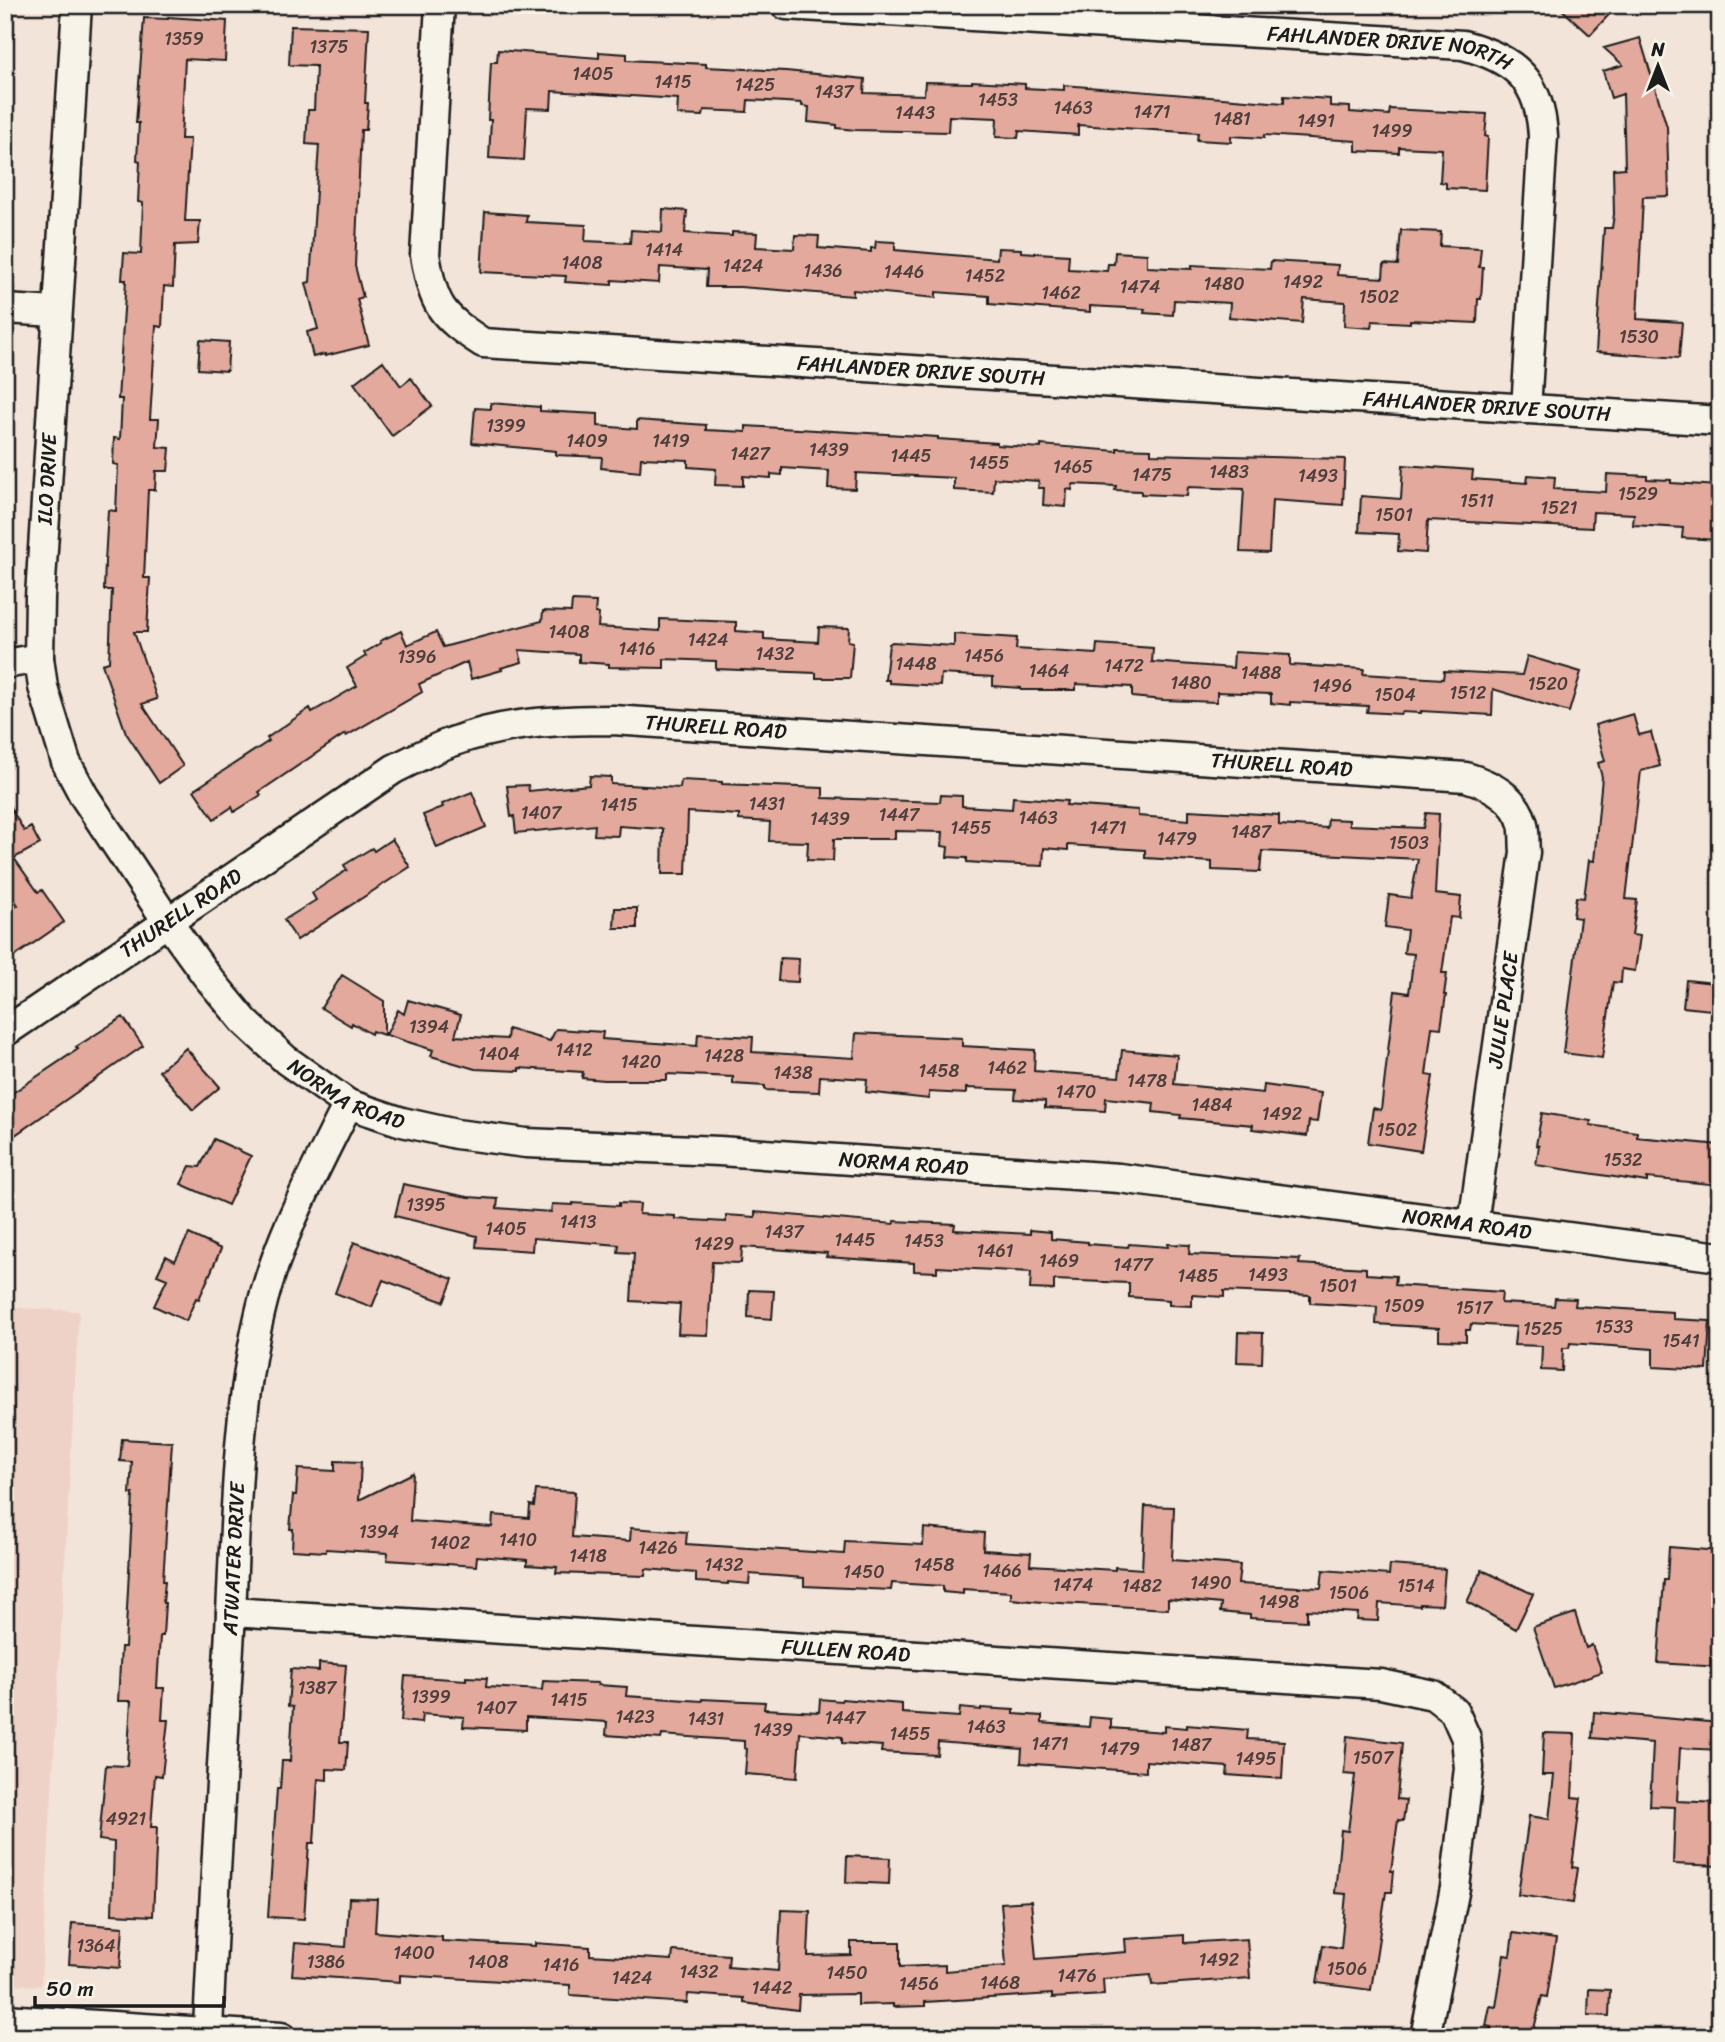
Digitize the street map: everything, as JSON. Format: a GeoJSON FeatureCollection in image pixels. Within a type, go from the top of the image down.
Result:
{"type":"FeatureCollection","features":[{"type":"Feature","properties":{"kind":"street","name":"ILO DRIVE"},"geometry":{"type":"LineString","coordinates":[[77,5],[56,312],[39,658],[43,687],[66,762],[84,796],[167,922]]}},
{"type":"Feature","properties":{"kind":"street","name":"FAHLANDER DRIVE SOUTH"},"geometry":{"type":"LineString","coordinates":[[440,5],[425,255],[431,292],[452,323],[483,343],[1720,421]]}},
{"type":"Feature","properties":{"kind":"street","name":"FAHLANDER DRIVE NORTH"},"geometry":{"type":"LineString","coordinates":[[786,5],[1463,46],[1504,59],[1534,92],[1542,114],[1535,289],[1526,409]]}},
{"type":"Feature","properties":{"kind":"street"},"geometry":{"type":"LineString","coordinates":[[5,309],[56,312]]}},
{"type":"Feature","properties":{"kind":"street"},"geometry":{"type":"LineString","coordinates":[[5,664],[39,658]]}},
{"type":"Feature","properties":{"kind":"street","name":"THURELL ROAD"},"geometry":{"type":"LineString","coordinates":[[5,1032],[394,769],[452,742],[500,727],[553,720],[613,720],[1465,777],[1489,784],[1508,799]]}},
{"type":"Feature","properties":{"kind":"street","name":"JULIE PLACE"},"geometry":{"type":"LineString","coordinates":[[1473,1224],[1525,852],[1523,823],[1508,799]]}},
{"type":"Feature","properties":{"kind":"street","name":"NORMA ROAD"},"geometry":{"type":"LineString","coordinates":[[167,922],[245,1022],[286,1060],[348,1104],[402,1122],[456,1134],[526,1143],[719,1151],[1119,1178],[1720,1257]]}},
{"type":"Feature","properties":{"kind":"street","name":"ATWATER DRIVE"},"geometry":{"type":"LineString","coordinates":[[208,2030],[239,1469],[248,1370],[260,1311],[279,1254],[300,1202],[348,1104]]}},
{"type":"Feature","properties":{"kind":"street","name":"FULLEN ROAD"},"geometry":{"type":"LineString","coordinates":[[231,1612],[1381,1684],[1433,1695],[1454,1711],[1466,1738],[1469,1768],[1455,1888],[1425,2037]]}},
{"type":"Feature","properties":{"kind":"street"},"geometry":{"type":"LineString","coordinates":[[5,2019],[208,2030],[281,2037]]}},
{"type":"Feature","properties":{"kind":"shaded area"},"geometry":{"type":"Polygon","coordinates":[[[5,1307],[79,1311],[41,1986],[5,1984],[5,1307]]]}},
{"type":"Feature","properties":{"kind":"building"},"geometry":{"type":"Polygon","coordinates":[[[1557,5],[1618,5],[1590,35],[1557,5]]]}},
{"type":"Feature","properties":{"kind":"building"},"geometry":{"type":"Polygon","coordinates":[[[144,18],[227,21],[225,61],[185,59],[181,139],[190,139],[185,221],[200,221],[198,244],[175,245],[173,287],[164,286],[162,327],[156,326],[150,419],[159,419],[157,447],[170,448],[168,471],[156,471],[155,490],[148,490],[144,578],[150,578],[147,632],[134,632],[157,699],[142,704],[183,766],[159,783],[126,733],[102,664],[109,662],[112,590],[104,590],[105,562],[108,510],[116,511],[118,465],[113,464],[114,438],[120,439],[122,399],[118,399],[126,280],[122,280],[124,253],[141,254],[143,203],[138,202],[140,161],[137,160],[139,123],[136,123],[144,18]]]}},
{"type":"Feature","properties":{"kind":"building"},"geometry":{"type":"Polygon","coordinates":[[[291,26],[369,28],[365,103],[368,103],[366,130],[361,130],[355,266],[363,297],[357,299],[369,345],[325,356],[313,357],[307,332],[318,329],[306,283],[310,282],[319,145],[306,144],[308,110],[314,110],[316,66],[289,65],[291,26]]]}},
{"type":"Feature","properties":{"kind":"building"},"geometry":{"type":"Polygon","coordinates":[[[1640,38],[1667,127],[1669,196],[1643,197],[1637,319],[1682,322],[1679,358],[1596,352],[1604,228],[1612,228],[1614,214],[1613,169],[1625,168],[1623,94],[1611,98],[1603,71],[1623,65],[1604,48],[1640,38]]]}},
{"type":"Feature","properties":{"kind":"building"},"geometry":{"type":"Polygon","coordinates":[[[498,50],[599,58],[599,52],[627,54],[627,60],[706,64],[706,67],[865,79],[864,93],[924,95],[925,82],[972,81],[1025,84],[1025,88],[1064,90],[1064,85],[1284,103],[1284,96],[1330,99],[1330,106],[1350,107],[1350,112],[1389,115],[1390,109],[1487,114],[1485,190],[1446,188],[1446,183],[1440,182],[1442,149],[1399,147],[1399,153],[1356,151],[1356,141],[1264,135],[1264,138],[1231,136],[1231,142],[1197,140],[1198,133],[1078,125],[1078,135],[1019,131],[1018,138],[996,137],[997,118],[949,116],[948,132],[855,130],[808,122],[809,107],[802,106],[802,103],[748,100],[747,112],[704,110],[703,116],[677,115],[678,99],[552,91],[551,109],[527,108],[524,160],[489,158],[491,62],[497,62],[498,50]]]}},
{"type":"Feature","properties":{"kind":"building"},"geometry":{"type":"Polygon","coordinates":[[[663,209],[687,211],[685,233],[732,236],[732,232],[757,233],[756,247],[794,249],[795,235],[819,236],[818,248],[871,252],[876,241],[895,242],[895,250],[997,259],[998,248],[1021,249],[1021,252],[1069,255],[1068,269],[1107,271],[1108,264],[1114,264],[1115,252],[1147,254],[1147,267],[1192,269],[1192,265],[1270,269],[1271,261],[1338,265],[1337,275],[1383,278],[1384,264],[1398,265],[1401,230],[1441,232],[1440,246],[1481,248],[1481,299],[1478,299],[1477,323],[1372,321],[1371,328],[1344,326],[1345,302],[1304,299],[1302,323],[1229,317],[1230,303],[1174,300],[1173,315],[1144,313],[1145,309],[1090,306],[1090,312],[989,304],[989,296],[936,292],[936,298],[853,290],[853,296],[706,287],[707,270],[660,267],[659,283],[612,280],[612,285],[565,282],[566,276],[481,272],[485,212],[527,215],[526,222],[586,225],[585,241],[630,243],[631,230],[662,232],[663,209]]]}},
{"type":"Feature","properties":{"kind":"building"},"geometry":{"type":"Polygon","coordinates":[[[200,340],[229,342],[227,371],[198,369],[200,340]]]}},
{"type":"Feature","properties":{"kind":"building"},"geometry":{"type":"Polygon","coordinates":[[[383,361],[401,386],[411,378],[432,406],[392,436],[354,383],[383,361]]]}},
{"type":"Feature","properties":{"kind":"building"},"geometry":{"type":"Polygon","coordinates":[[[491,403],[540,407],[540,411],[598,414],[598,426],[637,429],[637,420],[706,425],[706,430],[746,432],[746,426],[938,437],[1041,448],[1041,445],[1117,451],[1117,448],[1151,449],[1151,454],[1345,459],[1343,505],[1272,500],[1269,553],[1240,552],[1244,489],[1188,487],[1187,496],[1141,494],[1141,491],[1115,490],[1116,486],[1073,484],[1072,490],[1067,489],[1066,507],[1043,505],[1044,488],[1038,488],[1039,481],[994,478],[993,492],[954,490],[954,478],[856,473],[855,489],[828,488],[829,471],[782,468],[782,475],[771,474],[771,478],[743,476],[743,486],[715,485],[716,469],[688,467],[688,460],[641,458],[640,472],[601,468],[602,457],[556,455],[556,451],[472,443],[475,408],[491,409],[491,403]]]}},
{"type":"Feature","properties":{"kind":"building"},"geometry":{"type":"Polygon","coordinates":[[[1403,465],[1473,470],[1472,479],[1527,483],[1528,475],[1555,477],[1554,489],[1606,492],[1607,474],[1647,476],[1647,479],[1671,480],[1671,483],[1720,486],[1720,540],[1682,538],[1683,528],[1633,525],[1634,514],[1593,512],[1592,528],[1428,520],[1426,553],[1398,551],[1399,534],[1359,532],[1361,496],[1401,499],[1403,465]]]}},
{"type":"Feature","properties":{"kind":"building"},"geometry":{"type":"Polygon","coordinates":[[[572,601],[596,602],[598,627],[660,631],[660,619],[736,622],[736,631],[764,633],[764,639],[818,642],[819,627],[849,628],[848,641],[853,642],[850,678],[816,678],[816,673],[716,669],[716,661],[664,659],[664,668],[609,667],[609,664],[579,662],[579,654],[519,650],[522,662],[501,668],[502,670],[471,679],[467,662],[419,684],[422,692],[346,736],[345,734],[234,812],[232,807],[214,819],[194,790],[269,741],[267,738],[310,708],[312,712],[357,686],[347,668],[366,656],[364,653],[381,643],[380,641],[401,631],[407,645],[436,632],[443,647],[542,621],[543,611],[571,612],[572,601]]]}},
{"type":"Feature","properties":{"kind":"building"},"geometry":{"type":"Polygon","coordinates":[[[954,634],[1017,638],[1016,649],[1096,654],[1097,644],[1153,648],[1152,662],[1233,668],[1234,652],[1290,655],[1290,665],[1364,669],[1363,674],[1443,679],[1444,671],[1522,675],[1527,656],[1581,672],[1569,712],[1493,689],[1492,715],[1421,711],[1401,714],[1367,712],[1368,706],[1290,702],[1290,705],[1271,703],[1271,694],[1217,692],[1217,702],[1132,697],[1132,687],[1076,684],[1076,690],[1021,690],[993,686],[993,677],[941,674],[940,686],[889,683],[889,680],[885,680],[889,644],[892,642],[954,646],[954,634]]]}},
{"type":"Feature","properties":{"kind":"building"},"geometry":{"type":"Polygon","coordinates":[[[1633,714],[1639,735],[1651,732],[1660,766],[1641,771],[1626,899],[1637,900],[1632,935],[1640,936],[1635,971],[1622,969],[1621,983],[1613,982],[1602,1058],[1563,1053],[1580,918],[1573,917],[1576,897],[1584,898],[1589,860],[1594,861],[1602,777],[1598,763],[1605,761],[1595,725],[1633,714]]]}},
{"type":"Feature","properties":{"kind":"building"},"geometry":{"type":"Polygon","coordinates":[[[590,776],[611,777],[611,784],[680,788],[681,780],[823,788],[823,798],[940,802],[941,795],[962,796],[962,806],[1012,809],[1013,797],[1067,801],[1066,805],[1138,810],[1138,816],[1189,820],[1189,810],[1279,815],[1279,825],[1327,828],[1328,819],[1349,820],[1349,825],[1423,828],[1426,813],[1439,814],[1435,894],[1461,897],[1459,918],[1450,917],[1442,973],[1447,973],[1441,1028],[1432,1027],[1426,1075],[1433,1076],[1421,1151],[1368,1143],[1373,1108],[1381,1110],[1395,991],[1409,993],[1414,954],[1404,953],[1407,930],[1385,927],[1389,895],[1411,898],[1418,859],[1262,851],[1260,872],[1212,870],[1212,862],[1145,858],[1145,850],[1068,845],[1068,850],[1044,848],[1043,866],[996,864],[967,862],[967,858],[947,857],[948,847],[942,846],[943,832],[895,831],[895,839],[834,839],[833,861],[807,860],[808,842],[769,841],[770,822],[739,820],[739,815],[688,812],[686,874],[662,874],[663,829],[619,826],[618,836],[594,835],[595,825],[516,833],[507,786],[528,785],[529,791],[589,785],[590,776]]]}},
{"type":"Feature","properties":{"kind":"building"},"geometry":{"type":"Polygon","coordinates":[[[472,792],[486,827],[437,848],[423,815],[472,792]]]}},
{"type":"Feature","properties":{"kind":"building"},"geometry":{"type":"Polygon","coordinates":[[[5,798],[24,831],[31,827],[40,844],[14,858],[38,892],[42,890],[64,922],[15,956],[5,941],[5,913],[18,905],[5,886],[5,798]]]}},
{"type":"Feature","properties":{"kind":"building"},"geometry":{"type":"Polygon","coordinates":[[[392,839],[410,867],[297,940],[284,920],[316,900],[312,893],[347,870],[344,865],[392,839]]]}},
{"type":"Feature","properties":{"kind":"building"},"geometry":{"type":"Polygon","coordinates":[[[615,908],[637,908],[637,928],[614,928],[615,908]]]}},
{"type":"Feature","properties":{"kind":"building"},"geometry":{"type":"Polygon","coordinates":[[[780,958],[799,959],[798,982],[778,981],[780,958]]]}},
{"type":"Feature","properties":{"kind":"building"},"geometry":{"type":"Polygon","coordinates":[[[342,975],[384,1001],[384,1035],[372,1031],[371,1034],[352,1023],[351,1026],[321,1008],[342,975]]]}},
{"type":"Feature","properties":{"kind":"building"},"geometry":{"type":"Polygon","coordinates":[[[1686,980],[1714,983],[1711,1010],[1683,1007],[1686,980]]]}},
{"type":"Feature","properties":{"kind":"building"},"geometry":{"type":"Polygon","coordinates":[[[408,1000],[461,1015],[455,1036],[507,1039],[508,1029],[550,1041],[556,1029],[603,1032],[602,1039],[697,1046],[698,1034],[753,1037],[752,1052],[854,1058],[856,1033],[962,1038],[962,1046],[1035,1050],[1034,1071],[1119,1077],[1122,1050],[1177,1055],[1174,1084],[1263,1093],[1264,1085],[1321,1093],[1317,1122],[1309,1121],[1307,1136],[1252,1129],[1253,1125],[1180,1118],[1181,1115],[1153,1112],[1154,1103],[1106,1098],[1105,1111],[1045,1108],[1045,1101],[1015,1099],[1016,1090],[966,1088],[966,1094],[929,1092],[929,1099],[866,1092],[867,1079],[820,1076],[819,1092],[765,1090],[765,1086],[733,1084],[733,1077],[667,1074],[667,1080],[604,1080],[582,1078],[583,1072],[519,1068],[519,1071],[475,1069],[431,1056],[433,1050],[386,1035],[398,1010],[404,1014],[408,1000]]]}},
{"type":"Feature","properties":{"kind":"building"},"geometry":{"type":"Polygon","coordinates":[[[123,1017],[143,1046],[5,1142],[5,1098],[123,1017]]]}},
{"type":"Feature","properties":{"kind":"building"},"geometry":{"type":"Polygon","coordinates":[[[186,1048],[220,1087],[193,1110],[159,1071],[186,1048]]]}},
{"type":"Feature","properties":{"kind":"building"},"geometry":{"type":"Polygon","coordinates":[[[1542,1113],[1591,1121],[1590,1125],[1637,1132],[1637,1137],[1720,1145],[1720,1185],[1647,1178],[1647,1182],[1536,1165],[1539,1146],[1536,1145],[1542,1113]]]}},
{"type":"Feature","properties":{"kind":"building"},"geometry":{"type":"Polygon","coordinates":[[[214,1139],[251,1156],[228,1205],[181,1184],[190,1166],[200,1167],[214,1139]]]}},
{"type":"Feature","properties":{"kind":"building"},"geometry":{"type":"Polygon","coordinates":[[[403,1184],[468,1197],[498,1199],[497,1208],[551,1212],[552,1204],[619,1206],[619,1203],[640,1204],[639,1214],[675,1216],[675,1219],[726,1222],[726,1215],[755,1217],[755,1212],[894,1224],[894,1221],[955,1224],[954,1230],[1030,1234],[1030,1230],[1051,1232],[1051,1239],[1088,1244],[1128,1247],[1129,1244],[1168,1247],[1168,1244],[1190,1245],[1189,1254],[1300,1259],[1299,1264],[1366,1268],[1366,1274],[1396,1276],[1395,1285],[1502,1292],[1501,1303],[1554,1306],[1555,1298],[1576,1299],[1575,1306],[1673,1312],[1673,1319],[1710,1321],[1707,1370],[1653,1367],[1653,1349],[1570,1343],[1569,1348],[1563,1348],[1562,1371],[1541,1370],[1542,1346],[1514,1345],[1516,1327],[1471,1324],[1470,1330],[1466,1330],[1466,1341],[1439,1340],[1439,1328],[1376,1324],[1377,1307],[1310,1303],[1310,1295],[1224,1291],[1224,1297],[1192,1295],[1192,1306],[1169,1305],[1169,1300],[1129,1297],[1129,1283],[1054,1280],[1054,1290],[1030,1289],[1031,1272],[937,1267],[937,1272],[914,1271],[914,1263],[826,1257],[827,1253],[742,1247],[741,1263],[712,1262],[708,1335],[678,1334],[680,1304],[631,1301],[634,1253],[618,1252],[619,1245],[533,1238],[532,1251],[476,1247],[477,1236],[395,1216],[403,1184]]]}},
{"type":"Feature","properties":{"kind":"building"},"geometry":{"type":"Polygon","coordinates":[[[189,1234],[221,1249],[186,1321],[154,1306],[167,1279],[157,1275],[166,1256],[175,1261],[189,1234]]]}},
{"type":"Feature","properties":{"kind":"building"},"geometry":{"type":"Polygon","coordinates":[[[354,1242],[453,1279],[444,1302],[383,1280],[372,1307],[335,1293],[354,1242]]]}},
{"type":"Feature","properties":{"kind":"building"},"geometry":{"type":"Polygon","coordinates":[[[749,1290],[774,1291],[772,1319],[748,1317],[749,1290]]]}},
{"type":"Feature","properties":{"kind":"building"},"geometry":{"type":"Polygon","coordinates":[[[1238,1332],[1263,1333],[1262,1363],[1237,1362],[1238,1332]]]}},
{"type":"Feature","properties":{"kind":"building"},"geometry":{"type":"Polygon","coordinates":[[[122,1439],[172,1442],[163,1581],[163,1636],[160,1636],[157,1688],[164,1688],[162,1720],[168,1720],[162,1776],[155,1775],[151,1827],[157,1827],[153,1916],[112,1914],[114,1842],[99,1840],[106,1765],[127,1766],[131,1701],[118,1701],[121,1647],[125,1647],[133,1494],[130,1494],[132,1462],[120,1461],[122,1439]]]}},
{"type":"Feature","properties":{"kind":"building"},"geometry":{"type":"Polygon","coordinates":[[[335,1461],[361,1462],[359,1500],[413,1473],[410,1521],[492,1527],[493,1515],[529,1518],[530,1505],[534,1506],[536,1490],[575,1492],[572,1537],[630,1541],[631,1528],[687,1532],[686,1544],[844,1554],[845,1541],[923,1545],[924,1528],[984,1533],[983,1550],[1031,1553],[1030,1565],[1115,1570],[1115,1567],[1142,1569],[1145,1506],[1174,1507],[1172,1560],[1240,1565],[1238,1584],[1321,1588],[1323,1570],[1389,1575],[1390,1565],[1445,1569],[1442,1605],[1379,1603],[1378,1621],[1357,1620],[1358,1613],[1307,1610],[1307,1621],[1250,1618],[1250,1615],[1220,1612],[1221,1604],[1168,1599],[1168,1609],[1042,1602],[1011,1599],[1011,1592],[963,1589],[963,1594],[943,1592],[943,1586],[892,1583],[891,1590],[804,1586],[804,1578],[750,1574],[749,1584],[728,1584],[696,1582],[696,1573],[646,1569],[645,1576],[556,1573],[557,1567],[527,1565],[527,1560],[477,1556],[476,1566],[387,1560],[388,1553],[292,1550],[293,1529],[290,1529],[298,1469],[335,1471],[335,1461]]]}},
{"type":"Feature","properties":{"kind":"building"},"geometry":{"type":"Polygon","coordinates":[[[1669,1547],[1720,1551],[1720,1667],[1658,1663],[1669,1547]]]}},
{"type":"Feature","properties":{"kind":"building"},"geometry":{"type":"Polygon","coordinates":[[[1482,1570],[1533,1594],[1516,1629],[1467,1602],[1482,1570]]]}},
{"type":"Feature","properties":{"kind":"building"},"geometry":{"type":"Polygon","coordinates":[[[1575,1613],[1586,1648],[1592,1645],[1602,1672],[1554,1688],[1533,1627],[1575,1613]]]}},
{"type":"Feature","properties":{"kind":"building"},"geometry":{"type":"Polygon","coordinates":[[[319,1663],[346,1665],[340,1742],[348,1742],[346,1770],[327,1769],[327,1780],[318,1779],[314,1843],[309,1843],[304,1919],[268,1917],[277,1789],[280,1789],[282,1761],[290,1761],[293,1707],[288,1706],[291,1669],[319,1671],[319,1663]]]}},
{"type":"Feature","properties":{"kind":"building"},"geometry":{"type":"Polygon","coordinates":[[[405,1676],[466,1680],[466,1677],[487,1678],[486,1687],[542,1690],[543,1681],[598,1683],[627,1687],[626,1696],[765,1702],[764,1709],[819,1712],[820,1699],[842,1699],[902,1704],[902,1713],[959,1717],[960,1708],[981,1708],[1014,1710],[1014,1714],[1042,1716],[1042,1723],[1089,1727],[1090,1717],[1111,1719],[1111,1728],[1164,1732],[1164,1726],[1187,1728],[1187,1725],[1248,1730],[1247,1739],[1284,1741],[1282,1779],[1227,1775],[1228,1767],[1146,1761],[1146,1772],[1021,1763],[1022,1749],[938,1742],[937,1755],[881,1752],[882,1746],[842,1743],[842,1737],[800,1733],[797,1778],[745,1774],[747,1749],[744,1748],[744,1741],[662,1735],[661,1739],[606,1735],[607,1722],[526,1717],[526,1730],[463,1727],[464,1717],[422,1714],[421,1723],[401,1721],[405,1676]]]}},
{"type":"Feature","properties":{"kind":"building"},"geometry":{"type":"Polygon","coordinates":[[[1594,1712],[1720,1723],[1720,1750],[1680,1748],[1677,1801],[1720,1803],[1720,1866],[1673,1864],[1675,1807],[1650,1806],[1653,1743],[1592,1738],[1594,1712]]]}},
{"type":"Feature","properties":{"kind":"building"},"geometry":{"type":"Polygon","coordinates":[[[1544,1733],[1575,1734],[1572,1797],[1581,1798],[1572,1867],[1578,1868],[1573,1903],[1518,1895],[1529,1816],[1549,1819],[1554,1775],[1542,1775],[1544,1733]]]}},
{"type":"Feature","properties":{"kind":"building"},"geometry":{"type":"Polygon","coordinates":[[[1347,1736],[1402,1743],[1397,1799],[1406,1800],[1403,1821],[1398,1820],[1391,1871],[1394,1871],[1392,1892],[1386,1892],[1371,1990],[1317,1983],[1323,1945],[1341,1948],[1346,1894],[1335,1893],[1341,1830],[1348,1831],[1355,1775],[1344,1774],[1347,1736]]]}},
{"type":"Feature","properties":{"kind":"building"},"geometry":{"type":"Polygon","coordinates":[[[847,1856],[890,1858],[889,1884],[846,1882],[847,1856]]]}},
{"type":"Feature","properties":{"kind":"building"},"geometry":{"type":"Polygon","coordinates":[[[349,1898],[377,1899],[375,1932],[442,1937],[442,1941],[590,1947],[590,1955],[672,1960],[673,1951],[729,1955],[728,1967],[778,1971],[781,1910],[810,1911],[808,1956],[851,1955],[851,1942],[900,1942],[900,1967],[945,1965],[945,1971],[1006,1966],[1001,1903],[1031,1901],[1036,1959],[1126,1952],[1125,1939],[1184,1935],[1184,1943],[1247,1939],[1250,1978],[1152,1985],[1151,1975],[1103,1979],[1104,1995],[1052,1998],[1052,1994],[925,2002],[925,2006],[858,2005],[858,1994],[799,1995],[798,2010],[744,2003],[744,1998],[688,1994],[687,2003],[570,1995],[570,1985],[400,1975],[400,1982],[292,1975],[295,1943],[346,1947],[349,1898]]]}},
{"type":"Feature","properties":{"kind":"building"},"geometry":{"type":"Polygon","coordinates":[[[72,1923],[123,1927],[120,1968],[69,1964],[72,1923]]]}},
{"type":"Feature","properties":{"kind":"building"},"geometry":{"type":"Polygon","coordinates":[[[1513,1933],[1556,1939],[1547,1997],[1542,1996],[1532,2037],[1489,2037],[1491,2027],[1486,2026],[1490,2006],[1496,2007],[1504,1955],[1510,1956],[1513,1933]]]}},
{"type":"Feature","properties":{"kind":"building"},"geometry":{"type":"Polygon","coordinates":[[[1589,1989],[1610,1990],[1609,2016],[1588,2015],[1589,1989]]]}}]}
